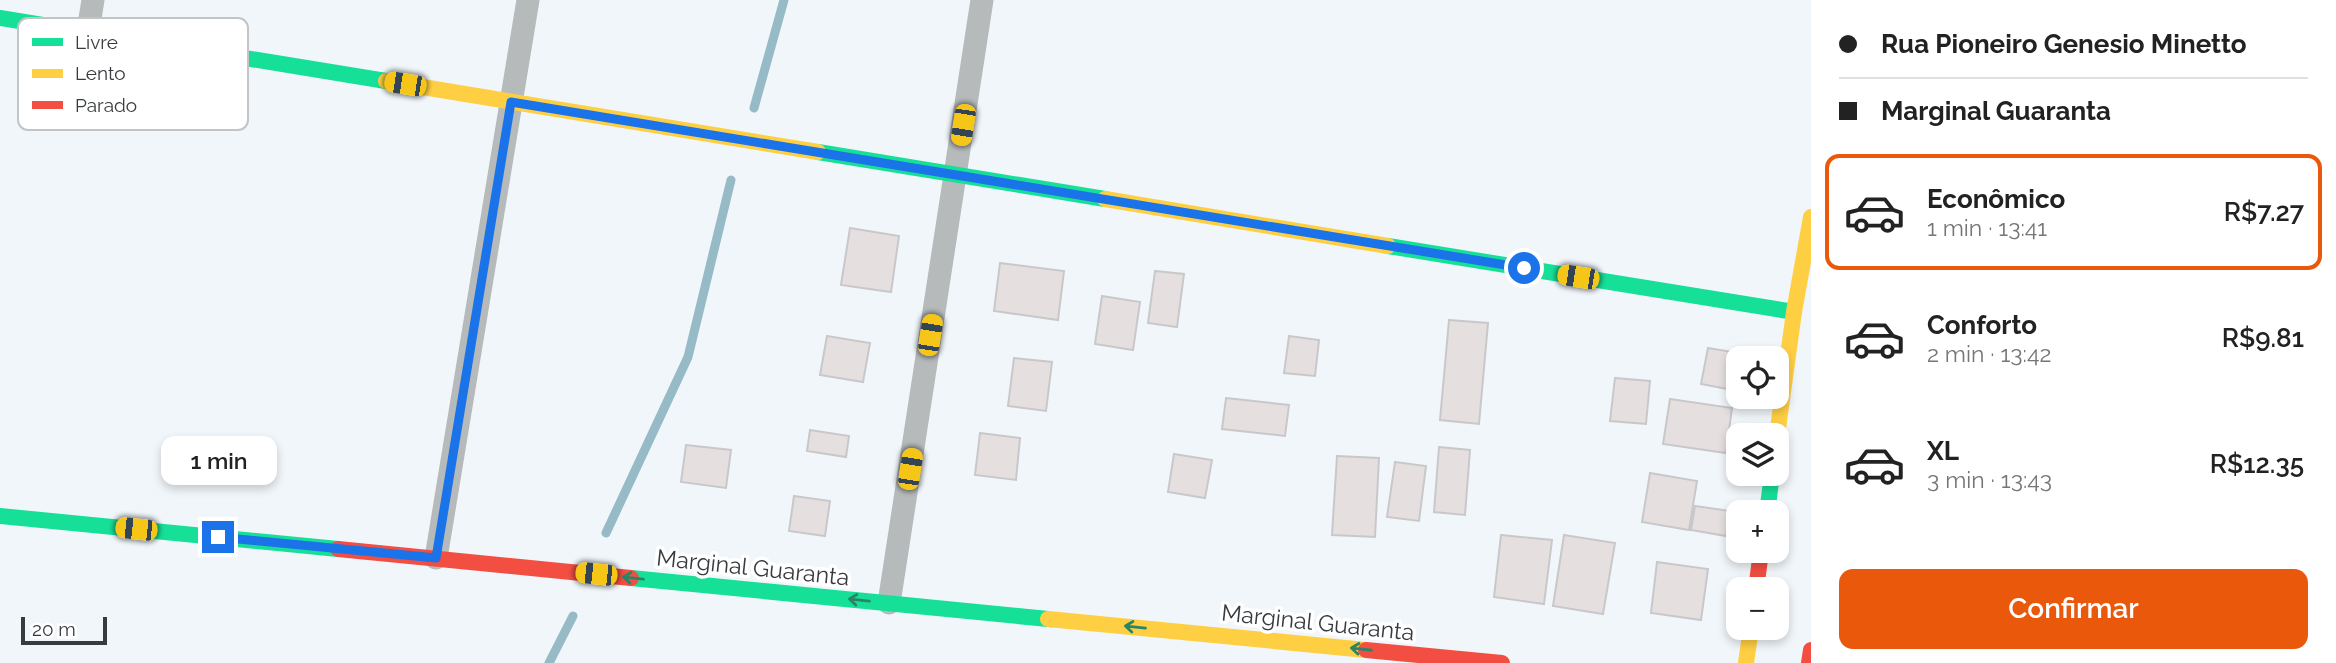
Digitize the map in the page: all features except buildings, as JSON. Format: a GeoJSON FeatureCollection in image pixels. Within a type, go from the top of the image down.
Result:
{"type":"FeatureCollection","features":[{"type":"Feature","properties":{"kind":"street"},"geometry":{"type":"LineString","coordinates":[[90,18],[93,0]]}},
{"type":"Feature","properties":{"kind":"street"},"geometry":{"type":"LineString","coordinates":[[436,558],[528,0]]}},
{"type":"Feature","properties":{"kind":"street"},"geometry":{"type":"LineString","coordinates":[[889,603],[982,0]]}},
{"type":"Feature","properties":{"kind":"street"},"geometry":{"type":"LineString","coordinates":[[0,19],[18,21]]}},
{"type":"Feature","properties":{"kind":"street"},"geometry":{"type":"LineString","coordinates":[[248,58],[1794,312]]}},
{"type":"Feature","properties":{"kind":"street"},"geometry":{"type":"LineString","coordinates":[[1779,423],[1794,312],[1811,217]]}},
{"type":"Feature","properties":{"kind":"street"},"geometry":{"type":"LineString","coordinates":[[1794,312],[1811,293]]}},
{"type":"Feature","properties":{"kind":"street"},"geometry":{"type":"LineString","coordinates":[[1794,312],[1804,332],[1811,337]]}},
{"type":"Feature","properties":{"kind":"street","name":"Marginal Guaranta"},"geometry":{"type":"LineString","coordinates":[[0,516],[1502,663]]}},
{"type":"Feature","properties":{"kind":"street"},"geometry":{"type":"LineString","coordinates":[[1746,663],[1749,640]]}},
{"type":"Feature","properties":{"kind":"street"},"geometry":{"type":"LineString","coordinates":[[1809,663],[1811,650]]}},
{"type":"Feature","properties":{"kind":"waterway"},"geometry":{"type":"LineString","coordinates":[[754,108],[784,0]]}},
{"type":"Feature","properties":{"kind":"waterway"},"geometry":{"type":"LineString","coordinates":[[606,533],[688,357],[731,180]]}},
{"type":"Feature","properties":{"kind":"waterway"},"geometry":{"type":"LineString","coordinates":[[549,663],[573,616]]}},
{"type":"Feature","properties":{"kind":"traffic: fast"},"geometry":{"type":"LineString","coordinates":[[0,18],[18,21]]}},
{"type":"Feature","properties":{"kind":"traffic: fast"},"geometry":{"type":"LineString","coordinates":[[248,58],[386,81]]}},
{"type":"Feature","properties":{"kind":"traffic: fast"},"geometry":{"type":"LineString","coordinates":[[818,152],[1105,199]]}},
{"type":"Feature","properties":{"kind":"traffic: fast"},"geometry":{"type":"LineString","coordinates":[[1388,246],[1794,312]]}},
{"type":"Feature","properties":{"kind":"traffic: fast"},"geometry":{"type":"LineString","coordinates":[[1769,500],[1770,486]]}},
{"type":"Feature","properties":{"kind":"traffic: fast"},"geometry":{"type":"LineString","coordinates":[[0,516],[338,549]]}},
{"type":"Feature","properties":{"kind":"traffic: fast"},"geometry":{"type":"LineString","coordinates":[[631,578],[1048,619]]}},
{"type":"Feature","properties":{"kind":"traffic: slow"},"geometry":{"type":"LineString","coordinates":[[386,81],[818,152]]}},
{"type":"Feature","properties":{"kind":"traffic: slow"},"geometry":{"type":"LineString","coordinates":[[1105,199],[1388,246]]}},
{"type":"Feature","properties":{"kind":"traffic: slow"},"geometry":{"type":"LineString","coordinates":[[1779,423],[1794,312],[1811,217]]}},
{"type":"Feature","properties":{"kind":"traffic: slow"},"geometry":{"type":"LineString","coordinates":[[1048,619],[1366,650]]}},
{"type":"Feature","properties":{"kind":"traffic: slow"},"geometry":{"type":"LineString","coordinates":[[1746,663],[1749,640]]}},
{"type":"Feature","properties":{"kind":"traffic: jam"},"geometry":{"type":"LineString","coordinates":[[338,549],[631,578]]}},
{"type":"Feature","properties":{"kind":"traffic: jam"},"geometry":{"type":"LineString","coordinates":[[1758,577],[1759,563]]}},
{"type":"Feature","properties":{"kind":"traffic: jam"},"geometry":{"type":"LineString","coordinates":[[1366,650],[1502,663]]}},
{"type":"Feature","properties":{"kind":"traffic: jam"},"geometry":{"type":"LineString","coordinates":[[1809,663],[1811,650]]}},
{"type":"Feature","properties":{"kind":"route"},"geometry":{"type":"LineString","coordinates":[[218,537],[436,558],[511,102],[1524,268]]}}]}
